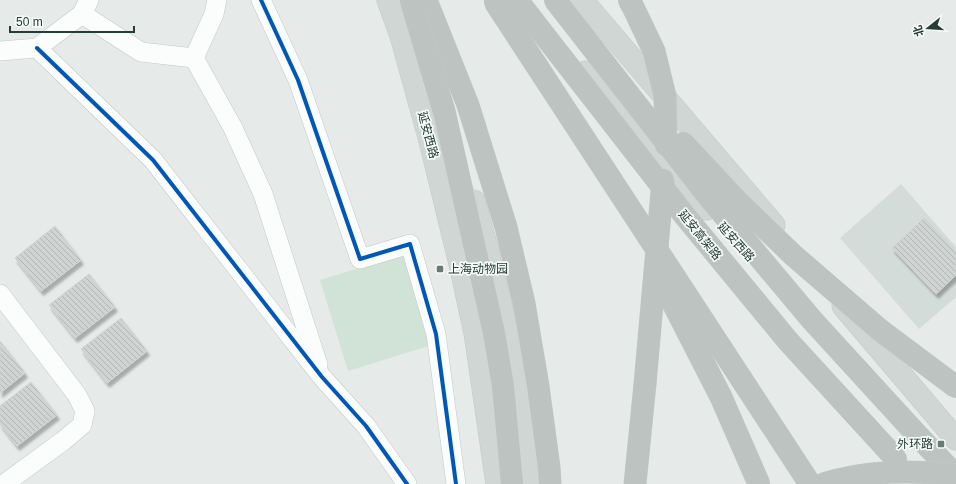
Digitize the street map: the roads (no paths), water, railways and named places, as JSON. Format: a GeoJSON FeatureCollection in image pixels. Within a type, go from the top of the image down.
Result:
{"type":"FeatureCollection","features":[{"type":"Feature","properties":{"kind":"highway"},"geometry":{"type":"LineString","coordinates":[[411,0],[444,111],[494,334],[503,386],[512,484]]}},
{"type":"Feature","properties":{"kind":"highway"},"geometry":{"type":"LineString","coordinates":[[426,0],[468,105],[506,227],[524,302],[538,386],[550,484]]}},
{"type":"Feature","properties":{"kind":"highway"},"geometry":{"type":"LineString","coordinates":[[556,0],[637,94],[738,202],[794,255],[880,330],[956,387]]}},
{"type":"Feature","properties":{"kind":"highway"},"geometry":{"type":"LineString","coordinates":[[556,0],[708,196],[812,320],[956,475]]}},
{"type":"Feature","properties":{"kind":"highway"},"geometry":{"type":"LineString","coordinates":[[629,0],[634,7],[654,51],[665,96],[666,146],[635,484]]}},
{"type":"Feature","properties":{"kind":"highway"},"geometry":{"type":"LineString","coordinates":[[502,1],[641,240],[720,397],[759,484]]}},
{"type":"Feature","properties":{"kind":"highway"},"geometry":{"type":"LineString","coordinates":[[502,1],[810,484]]}},
{"type":"Feature","properties":{"kind":"highway","name":"延安高架路"},"geometry":{"type":"LineString","coordinates":[[502,1],[788,341],[920,484]]}},
{"type":"Feature","properties":{"kind":"highway"},"geometry":{"type":"LineString","coordinates":[[823,484],[841,478],[880,472],[920,472],[956,475]]}},
{"type":"Feature","properties":{"kind":"main road","name":"延安西路"},"geometry":{"type":"LineString","coordinates":[[388,0],[401,36],[430,141],[460,264],[475,332],[497,484]]}},
{"type":"Feature","properties":{"kind":"main road"},"geometry":{"type":"LineString","coordinates":[[411,0],[435,61],[491,262],[518,380],[527,458],[528,484]]}},
{"type":"Feature","properties":{"kind":"main road","name":"延安西路"},"geometry":{"type":"LineString","coordinates":[[520,0],[952,484]]}},
{"type":"Feature","properties":{"kind":"main road"},"geometry":{"type":"LineString","coordinates":[[582,0],[956,439]]}},
{"type":"Feature","properties":{"kind":"street"},"geometry":{"type":"LineString","coordinates":[[194,58],[214,14],[217,0]]}},
{"type":"Feature","properties":{"kind":"street"},"geometry":{"type":"LineString","coordinates":[[261,0],[298,80],[360,259],[410,244],[436,334],[456,484]]}},
{"type":"Feature","properties":{"kind":"street"},"geometry":{"type":"LineString","coordinates":[[0,51],[37,48],[86,7],[141,52],[194,58]]}},
{"type":"Feature","properties":{"kind":"street"},"geometry":{"type":"LineString","coordinates":[[37,48],[152,160],[322,377],[366,426],[407,484]]}},
{"type":"Feature","properties":{"kind":"street"},"geometry":{"type":"LineString","coordinates":[[194,58],[233,128],[263,194],[322,377]]}},
{"type":"Feature","properties":{"kind":"street"},"geometry":{"type":"LineString","coordinates":[[0,294],[78,395],[85,411],[82,425],[63,441],[4,484]]}},
{"type":"Feature","properties":{"kind":"place","name":"上海动物园"},"geometry":{"type":"Point","coordinates":[440,269]}},
{"type":"Feature","properties":{"kind":"place","name":"外环路"},"geometry":{"type":"Point","coordinates":[941,444]}}]}
